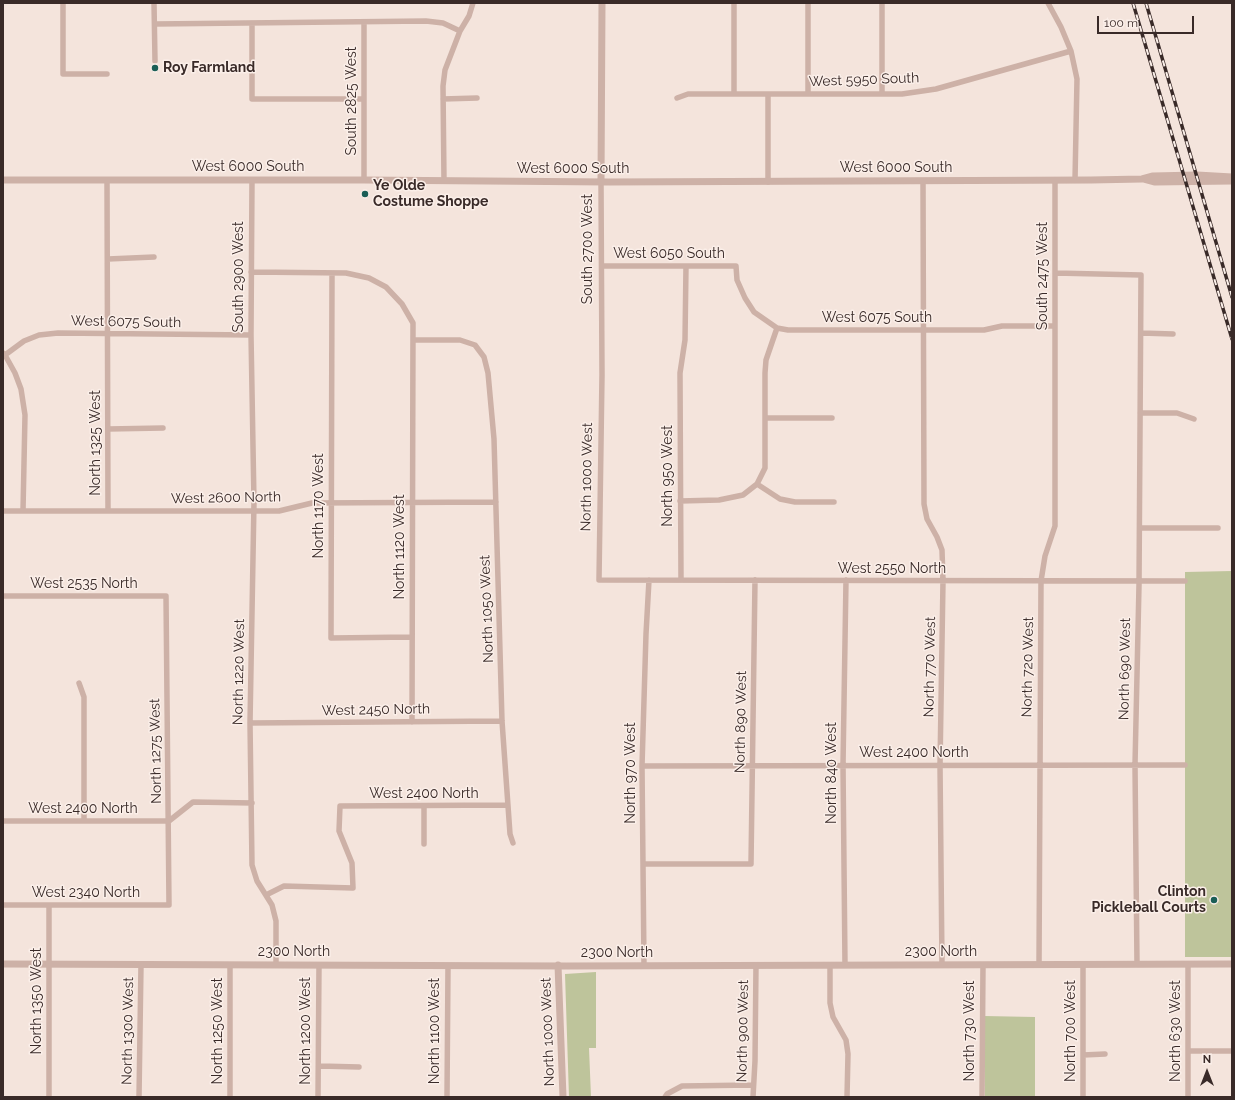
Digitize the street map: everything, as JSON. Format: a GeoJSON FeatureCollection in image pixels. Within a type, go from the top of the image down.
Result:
{"type":"FeatureCollection","features":[{"type":"Feature","properties":{"kind":"street"},"geometry":{"type":"LineString","coordinates":[[63,3],[63,74],[107,74]]}},
{"type":"Feature","properties":{"kind":"street"},"geometry":{"type":"LineString","coordinates":[[154,3],[155,60]]}},
{"type":"Feature","properties":{"kind":"street"},"geometry":{"type":"LineString","coordinates":[[444,181],[443,86],[445,70],[460,32],[469,16],[473,3]]}},
{"type":"Feature","properties":{"kind":"street","name":"South 2700 West"},"geometry":{"type":"LineString","coordinates":[[602,3],[602,375]]}},
{"type":"Feature","properties":{"kind":"street"},"geometry":{"type":"LineString","coordinates":[[734,3],[734,94]]}},
{"type":"Feature","properties":{"kind":"street"},"geometry":{"type":"LineString","coordinates":[[808,3],[808,94]]}},
{"type":"Feature","properties":{"kind":"street"},"geometry":{"type":"LineString","coordinates":[[882,3],[882,94]]}},
{"type":"Feature","properties":{"kind":"street"},"geometry":{"type":"LineString","coordinates":[[1048,3],[1061,27],[1071,51],[1077,79],[1075,180]]}},
{"type":"Feature","properties":{"kind":"street"},"geometry":{"type":"LineString","coordinates":[[155,24],[426,21],[443,23],[460,32]]}},
{"type":"Feature","properties":{"kind":"street","name":"South 2825 West"},"geometry":{"type":"LineString","coordinates":[[364,22],[364,180]]}},
{"type":"Feature","properties":{"kind":"street"},"geometry":{"type":"LineString","coordinates":[[252,23],[252,99],[364,99]]}},
{"type":"Feature","properties":{"kind":"street","name":"West 5950 South"},"geometry":{"type":"LineString","coordinates":[[677,98],[688,94],[902,94],[936,89],[1071,51]]}},
{"type":"Feature","properties":{"kind":"street"},"geometry":{"type":"LineString","coordinates":[[768,94],[768,182]]}},
{"type":"Feature","properties":{"kind":"street"},"geometry":{"type":"LineString","coordinates":[[443,98],[477,98]]}},
{"type":"Feature","properties":{"kind":"street","name":"West 6000 South"},"geometry":{"type":"LineString","coordinates":[[3,180],[768,182],[1142,179],[1153,176],[1185,179]]}},
{"type":"Feature","properties":{"kind":"street"},"geometry":{"type":"LineString","coordinates":[[1185,179],[1232,177]]}},
{"type":"Feature","properties":{"kind":"street"},"geometry":{"type":"LineString","coordinates":[[1185,179],[1232,181]]}},
{"type":"Feature","properties":{"kind":"street","name":"North 1325 West"},"geometry":{"type":"LineString","coordinates":[[107,180],[108,512]]}},
{"type":"Feature","properties":{"kind":"street","name":"South 2900 West"},"geometry":{"type":"LineString","coordinates":[[252,180],[251,335],[253,374]]}},
{"type":"Feature","properties":{"kind":"street","name":"South 2475 West"},"geometry":{"type":"LineString","coordinates":[[1055,180],[1055,372]]}},
{"type":"Feature","properties":{"kind":"street","name":"North 770 West"},"geometry":{"type":"LineString","coordinates":[[924,181],[924,504],[927,519],[942,550],[943,581],[940,765],[942,965]]}},
{"type":"Feature","properties":{"kind":"street"},"geometry":{"type":"LineString","coordinates":[[108,259],[154,257]]}},
{"type":"Feature","properties":{"kind":"street","name":"West 6050 South"},"geometry":{"type":"LineString","coordinates":[[602,266],[736,266]]}},
{"type":"Feature","properties":{"kind":"street","name":"North 950 West"},"geometry":{"type":"LineString","coordinates":[[681,580],[680,373],[685,340],[686,266]]}},
{"type":"Feature","properties":{"kind":"street","name":"West 6075 South"},"geometry":{"type":"LineString","coordinates":[[736,266],[737,280],[745,298],[754,312],[777,328],[788,330],[984,330],[1002,326],[1055,326]]}},
{"type":"Feature","properties":{"kind":"street"},"geometry":{"type":"LineString","coordinates":[[251,272],[332,273]]}},
{"type":"Feature","properties":{"kind":"street","name":"North 1120 West"},"geometry":{"type":"LineString","coordinates":[[332,273],[346,273],[368,278],[386,288],[402,304],[413,323],[412,722]]}},
{"type":"Feature","properties":{"kind":"street","name":"North 1170 West"},"geometry":{"type":"LineString","coordinates":[[332,273],[331,638],[412,637]]}},
{"type":"Feature","properties":{"kind":"street","name":"North 690 West"},"geometry":{"type":"LineString","coordinates":[[1055,273],[1141,274],[1140,528],[1135,765],[1137,964]]}},
{"type":"Feature","properties":{"kind":"street"},"geometry":{"type":"LineString","coordinates":[[680,501],[720,500],[742,495],[757,484],[764,468],[764,373],[766,360],[777,328]]}},
{"type":"Feature","properties":{"kind":"street","name":"West 6075 South"},"geometry":{"type":"LineString","coordinates":[[4,354],[24,341],[39,335],[58,333],[251,335]]}},
{"type":"Feature","properties":{"kind":"street"},"geometry":{"type":"LineString","coordinates":[[1141,333],[1173,334]]}},
{"type":"Feature","properties":{"kind":"street","name":"North 1050 West"},"geometry":{"type":"LineString","coordinates":[[413,340],[460,340],[475,345],[484,357],[488,373],[494,439],[502,721],[510,834],[513,843]]}},
{"type":"Feature","properties":{"kind":"street"},"geometry":{"type":"LineString","coordinates":[[4,354],[15,373],[21,389],[25,415],[23,512]]}},
{"type":"Feature","properties":{"kind":"street","name":"North 720 West"},"geometry":{"type":"LineString","coordinates":[[1039,965],[1041,581],[1045,556],[1055,526],[1055,372]]}},
{"type":"Feature","properties":{"kind":"street","name":"North 1220 West"},"geometry":{"type":"LineString","coordinates":[[253,374],[254,511],[250,723],[252,865],[257,881],[272,905],[276,920],[276,965]]}},
{"type":"Feature","properties":{"kind":"street","name":"North 1000 West"},"geometry":{"type":"LineString","coordinates":[[599,580],[602,375]]}},
{"type":"Feature","properties":{"kind":"street"},"geometry":{"type":"LineString","coordinates":[[1140,413],[1177,413],[1194,419]]}},
{"type":"Feature","properties":{"kind":"street"},"geometry":{"type":"LineString","coordinates":[[764,418],[832,418]]}},
{"type":"Feature","properties":{"kind":"street"},"geometry":{"type":"LineString","coordinates":[[108,429],[163,428]]}},
{"type":"Feature","properties":{"kind":"street"},"geometry":{"type":"LineString","coordinates":[[757,484],[780,499],[795,502],[834,502]]}},
{"type":"Feature","properties":{"kind":"street","name":"West 2600 North"},"geometry":{"type":"LineString","coordinates":[[3,512],[279,511],[312,503],[496,502]]}},
{"type":"Feature","properties":{"kind":"street"},"geometry":{"type":"LineString","coordinates":[[1140,528],[1218,528]]}},
{"type":"Feature","properties":{"kind":"street","name":"West 2550 North"},"geometry":{"type":"LineString","coordinates":[[599,580],[1185,581]]}},
{"type":"Feature","properties":{"kind":"street","name":"North 970 West"},"geometry":{"type":"LineString","coordinates":[[644,965],[642,766],[649,580]]}},
{"type":"Feature","properties":{"kind":"street","name":"North 890 West"},"geometry":{"type":"LineString","coordinates":[[643,864],[751,864],[755,580]]}},
{"type":"Feature","properties":{"kind":"street","name":"North 840 West"},"geometry":{"type":"LineString","coordinates":[[845,965],[843,765],[846,580]]}},
{"type":"Feature","properties":{"kind":"street","name":"West 2535 North"},"geometry":{"type":"LineString","coordinates":[[3,596],[166,596]]}},
{"type":"Feature","properties":{"kind":"street","name":"North 1275 West"},"geometry":{"type":"LineString","coordinates":[[166,596],[169,905]]}},
{"type":"Feature","properties":{"kind":"street"},"geometry":{"type":"LineString","coordinates":[[80,682],[84,697],[84,820]]}},
{"type":"Feature","properties":{"kind":"street","name":"West 2450 North"},"geometry":{"type":"LineString","coordinates":[[250,723],[502,721]]}},
{"type":"Feature","properties":{"kind":"street","name":"West 2400 North"},"geometry":{"type":"LineString","coordinates":[[642,766],[1186,765]]}},
{"type":"Feature","properties":{"kind":"street"},"geometry":{"type":"LineString","coordinates":[[169,821],[193,802],[252,803]]}},
{"type":"Feature","properties":{"kind":"street","name":"West 2400 North"},"geometry":{"type":"LineString","coordinates":[[266,896],[284,886],[353,888],[352,863],[340,831],[340,806],[508,805]]}},
{"type":"Feature","properties":{"kind":"street"},"geometry":{"type":"LineString","coordinates":[[424,806],[424,844]]}},
{"type":"Feature","properties":{"kind":"street","name":"West 2400 North"},"geometry":{"type":"LineString","coordinates":[[3,821],[169,821]]}},
{"type":"Feature","properties":{"kind":"street","name":"North 1350 West"},"geometry":{"type":"LineString","coordinates":[[49,905],[49,1097]]}},
{"type":"Feature","properties":{"kind":"street","name":"West 2340 North"},"geometry":{"type":"LineString","coordinates":[[3,906],[169,905]]}},
{"type":"Feature","properties":{"kind":"street","name":"2300 North"},"geometry":{"type":"LineString","coordinates":[[3,964],[448,966],[1232,964]]}},
{"type":"Feature","properties":{"kind":"street","name":"North 700 West"},"geometry":{"type":"LineString","coordinates":[[1082,964],[1083,1097]]}},
{"type":"Feature","properties":{"kind":"street","name":"North 630 West"},"geometry":{"type":"LineString","coordinates":[[1188,964],[1188,1097]]}},
{"type":"Feature","properties":{"kind":"street","name":"North 1300 West"},"geometry":{"type":"LineString","coordinates":[[139,1097],[141,965]]}},
{"type":"Feature","properties":{"kind":"street","name":"North 1250 West"},"geometry":{"type":"LineString","coordinates":[[230,965],[230,1097]]}},
{"type":"Feature","properties":{"kind":"street","name":"North 1200 West"},"geometry":{"type":"LineString","coordinates":[[318,1097],[319,965]]}},
{"type":"Feature","properties":{"kind":"street","name":"North 1000 West"},"geometry":{"type":"LineString","coordinates":[[558,965],[563,1097]]}},
{"type":"Feature","properties":{"kind":"street","name":"North 900 West"},"geometry":{"type":"LineString","coordinates":[[753,1097],[756,1061],[756,965]]}},
{"type":"Feature","properties":{"kind":"street"},"geometry":{"type":"LineString","coordinates":[[830,965],[830,1003],[833,1017],[846,1040],[848,1054],[847,1097]]}},
{"type":"Feature","properties":{"kind":"street","name":"North 730 West"},"geometry":{"type":"LineString","coordinates":[[982,1097],[983,965]]}},
{"type":"Feature","properties":{"kind":"street","name":"North 1100 West"},"geometry":{"type":"LineString","coordinates":[[447,1097],[448,966]]}},
{"type":"Feature","properties":{"kind":"street"},"geometry":{"type":"LineString","coordinates":[[1188,1051],[1232,1051]]}},
{"type":"Feature","properties":{"kind":"street"},"geometry":{"type":"LineString","coordinates":[[1083,1055],[1105,1054]]}},
{"type":"Feature","properties":{"kind":"street"},"geometry":{"type":"LineString","coordinates":[[319,1066],[359,1067]]}},
{"type":"Feature","properties":{"kind":"street"},"geometry":{"type":"LineString","coordinates":[[666,1096],[682,1086],[753,1085]]}},
{"type":"Feature","properties":{"kind":"green space"},"geometry":{"type":"Polygon","coordinates":[[[1232,571],[1232,957],[1185,957],[1185,572],[1232,571]]]}},
{"type":"Feature","properties":{"kind":"green space"},"geometry":{"type":"Polygon","coordinates":[[[596,972],[596,1048],[589,1048],[591,1097],[569,1097],[565,974],[596,972]]]}},
{"type":"Feature","properties":{"kind":"green space"},"geometry":{"type":"Polygon","coordinates":[[[984,1016],[1035,1017],[1035,1097],[985,1097],[984,1016]]]}},
{"type":"Feature","properties":{"kind":"railway"},"geometry":{"type":"LineString","coordinates":[[1133,3],[1232,339]]}},
{"type":"Feature","properties":{"kind":"railway"},"geometry":{"type":"LineString","coordinates":[[1146,3],[1232,297]]}},
{"type":"Feature","properties":{"kind":"place","name":"Roy Farmland"},"geometry":{"type":"Point","coordinates":[155,68]}},
{"type":"Feature","properties":{"kind":"place","name":"Ye Olde Costume Shoppe"},"geometry":{"type":"Point","coordinates":[365,194]}},
{"type":"Feature","properties":{"kind":"place","name":"Clinton Pickleball Courts"},"geometry":{"type":"Point","coordinates":[1214,900]}}]}
